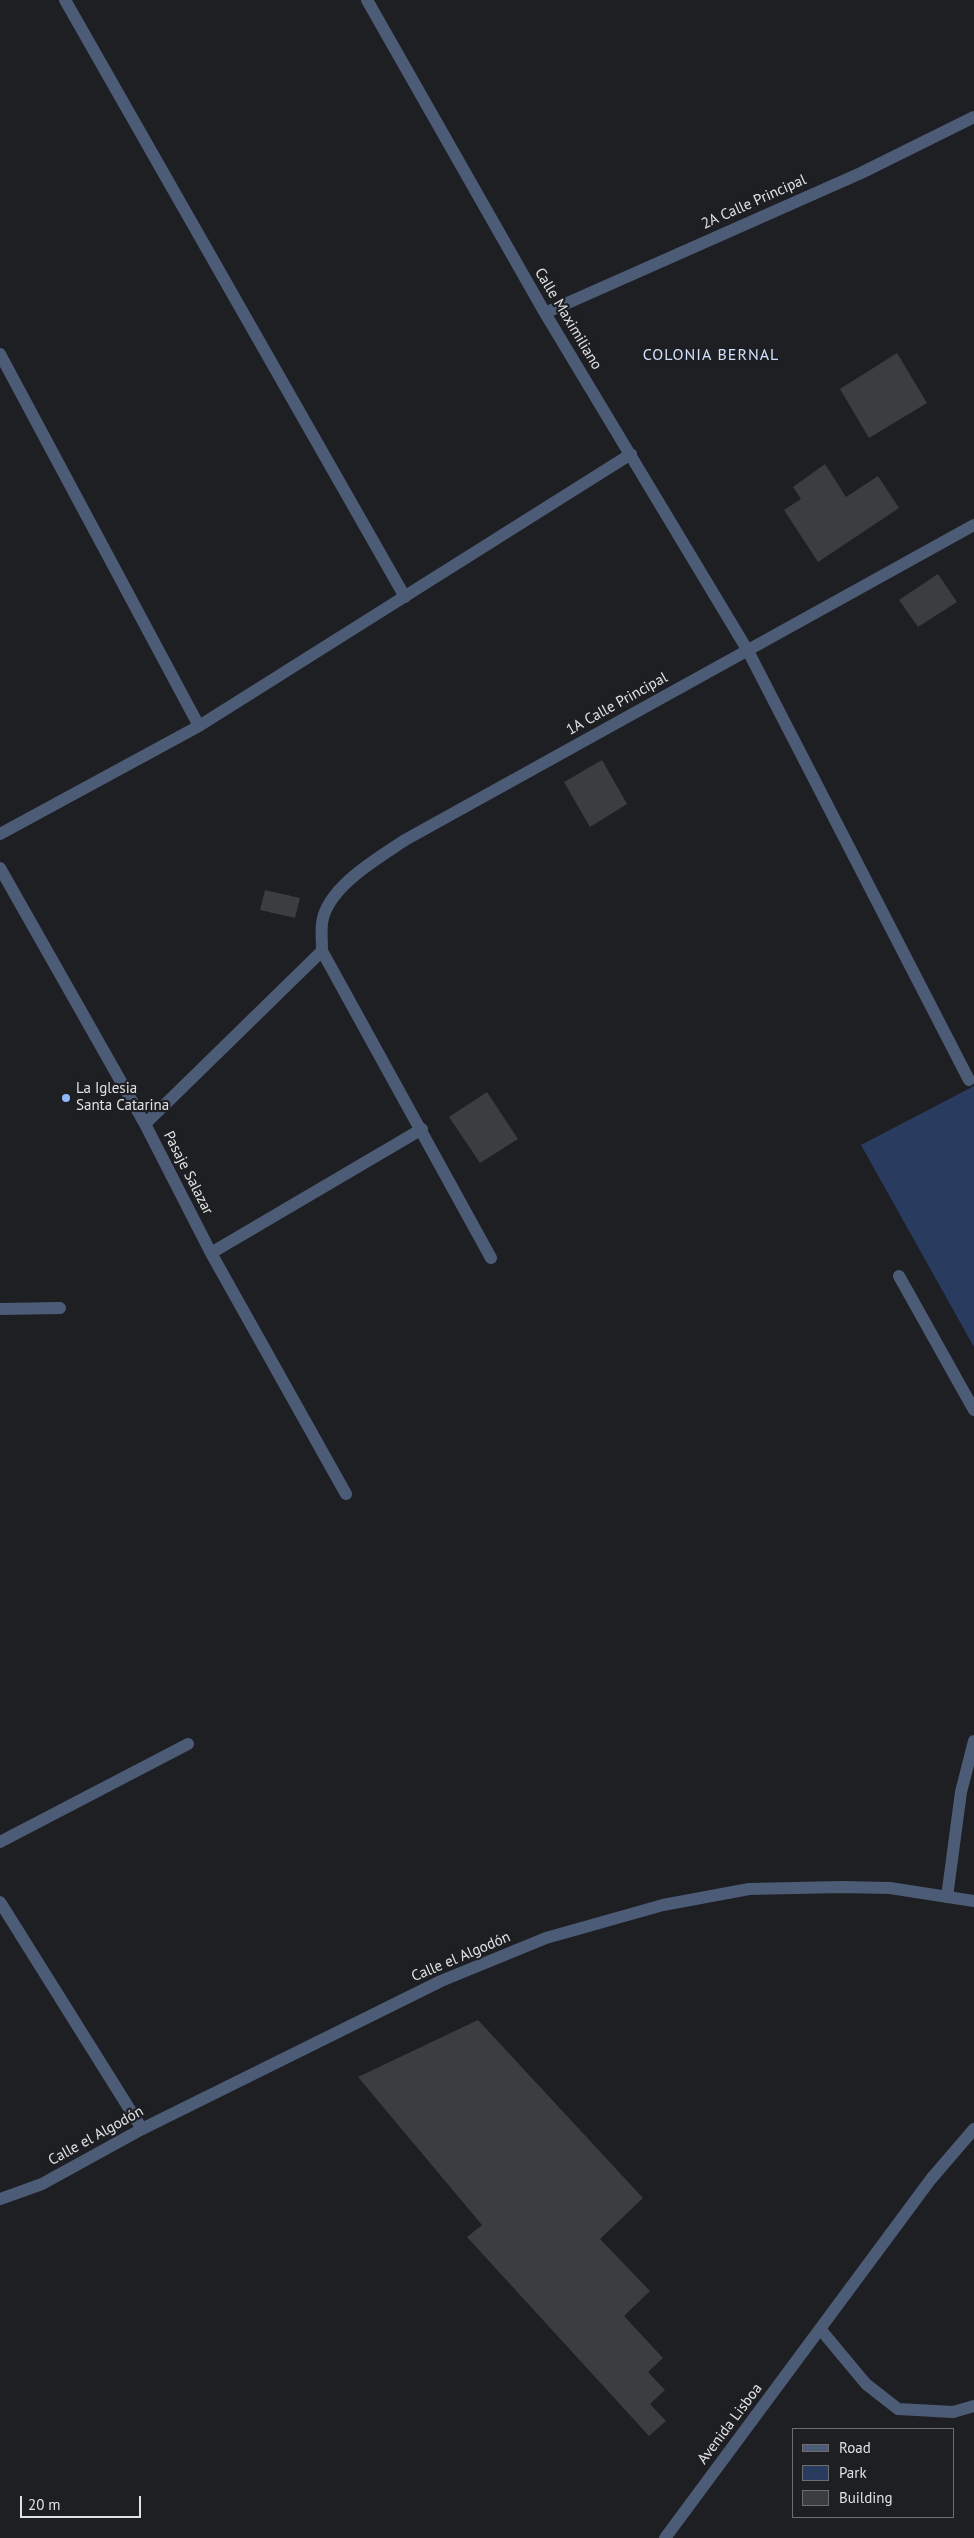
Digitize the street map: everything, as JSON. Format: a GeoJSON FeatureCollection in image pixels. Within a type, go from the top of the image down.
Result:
{"type":"FeatureCollection","features":[{"type":"Feature","properties":{"kind":"street"},"geometry":{"type":"LineString","coordinates":[[65,0],[405,597]]}},
{"type":"Feature","properties":{"kind":"street","name":"Calle Maximiliano"},"geometry":{"type":"LineString","coordinates":[[367,0],[545,313],[748,651],[969,1080]]}},
{"type":"Feature","properties":{"kind":"street","name":"2A Calle Principal"},"geometry":{"type":"LineString","coordinates":[[545,313],[861,172],[974,117]]}},
{"type":"Feature","properties":{"kind":"street"},"geometry":{"type":"LineString","coordinates":[[0,354],[199,726]]}},
{"type":"Feature","properties":{"kind":"street"},"geometry":{"type":"LineString","coordinates":[[0,834],[199,726],[631,454]]}},
{"type":"Feature","properties":{"kind":"street","name":"1A Calle Principal"},"geometry":{"type":"LineString","coordinates":[[322,950],[322,922],[330,900],[363,868],[405,840],[974,526]]}},
{"type":"Feature","properties":{"kind":"street","name":"Pasaje Salazar"},"geometry":{"type":"LineString","coordinates":[[0,868],[145,1124],[211,1253],[346,1494]]}},
{"type":"Feature","properties":{"kind":"street"},"geometry":{"type":"LineString","coordinates":[[145,1124],[322,950],[422,1129],[491,1258]]}},
{"type":"Feature","properties":{"kind":"street"},"geometry":{"type":"LineString","coordinates":[[211,1253],[422,1129]]}},
{"type":"Feature","properties":{"kind":"street"},"geometry":{"type":"LineString","coordinates":[[899,1276],[974,1410]]}},
{"type":"Feature","properties":{"kind":"street"},"geometry":{"type":"LineString","coordinates":[[0,1309],[60,1308]]}},
{"type":"Feature","properties":{"kind":"street"},"geometry":{"type":"LineString","coordinates":[[947,1897],[961,1792],[974,1741]]}},
{"type":"Feature","properties":{"kind":"street"},"geometry":{"type":"LineString","coordinates":[[0,1842],[188,1744]]}},
{"type":"Feature","properties":{"kind":"street","name":"Calle el Algodón"},"geometry":{"type":"LineString","coordinates":[[0,2199],[42,2184],[142,2129],[441,1981],[555,1935],[662,1904],[749,1890],[841,1887],[890,1888],[974,1901]]}},
{"type":"Feature","properties":{"kind":"street"},"geometry":{"type":"LineString","coordinates":[[0,1902],[142,2129]]}},
{"type":"Feature","properties":{"kind":"street","name":"Avenida Lisboa"},"geometry":{"type":"LineString","coordinates":[[665,2538],[931,2179],[974,2129]]}},
{"type":"Feature","properties":{"kind":"street"},"geometry":{"type":"LineString","coordinates":[[820,2330],[866,2384],[898,2409],[953,2412],[974,2406]]}},
{"type":"Feature","properties":{"kind":"green space"},"geometry":{"type":"Polygon","coordinates":[[[974,1086],[974,1347],[861,1145],[974,1086]]]}},
{"type":"Feature","properties":{"kind":"building"},"geometry":{"type":"Polygon","coordinates":[[[897,353],[927,403],[869,438],[840,389],[897,353]]]}},
{"type":"Feature","properties":{"kind":"building"},"geometry":{"type":"Polygon","coordinates":[[[825,464],[846,497],[878,476],[899,508],[818,562],[784,510],[801,499],[793,487],[825,464]]]}},
{"type":"Feature","properties":{"kind":"building"},"geometry":{"type":"Polygon","coordinates":[[[938,574],[957,602],[918,627],[899,600],[938,574]]]}},
{"type":"Feature","properties":{"kind":"building"},"geometry":{"type":"Polygon","coordinates":[[[602,760],[627,804],[590,827],[564,782],[602,760]]]}},
{"type":"Feature","properties":{"kind":"building"},"geometry":{"type":"Polygon","coordinates":[[[265,890],[300,898],[295,918],[260,910],[265,890]]]}},
{"type":"Feature","properties":{"kind":"building"},"geometry":{"type":"Polygon","coordinates":[[[487,1092],[518,1139],[480,1163],[449,1117],[487,1092]]]}},
{"type":"Feature","properties":{"kind":"building"},"geometry":{"type":"Polygon","coordinates":[[[478,2020],[643,2198],[600,2239],[650,2291],[624,2316],[663,2358],[648,2372],[665,2390],[650,2404],[666,2421],[649,2436],[467,2237],[482,2225],[358,2077],[478,2020]]]}},
{"type":"Feature","properties":{"kind":"place","name":"La Iglesia Santa Catarina"},"geometry":{"type":"Point","coordinates":[66,1098]}},
{"type":"Feature","properties":{"kind":"district","name":"COLONIA BERNAL"},"geometry":{"type":"Point","coordinates":[711,355]}}]}
